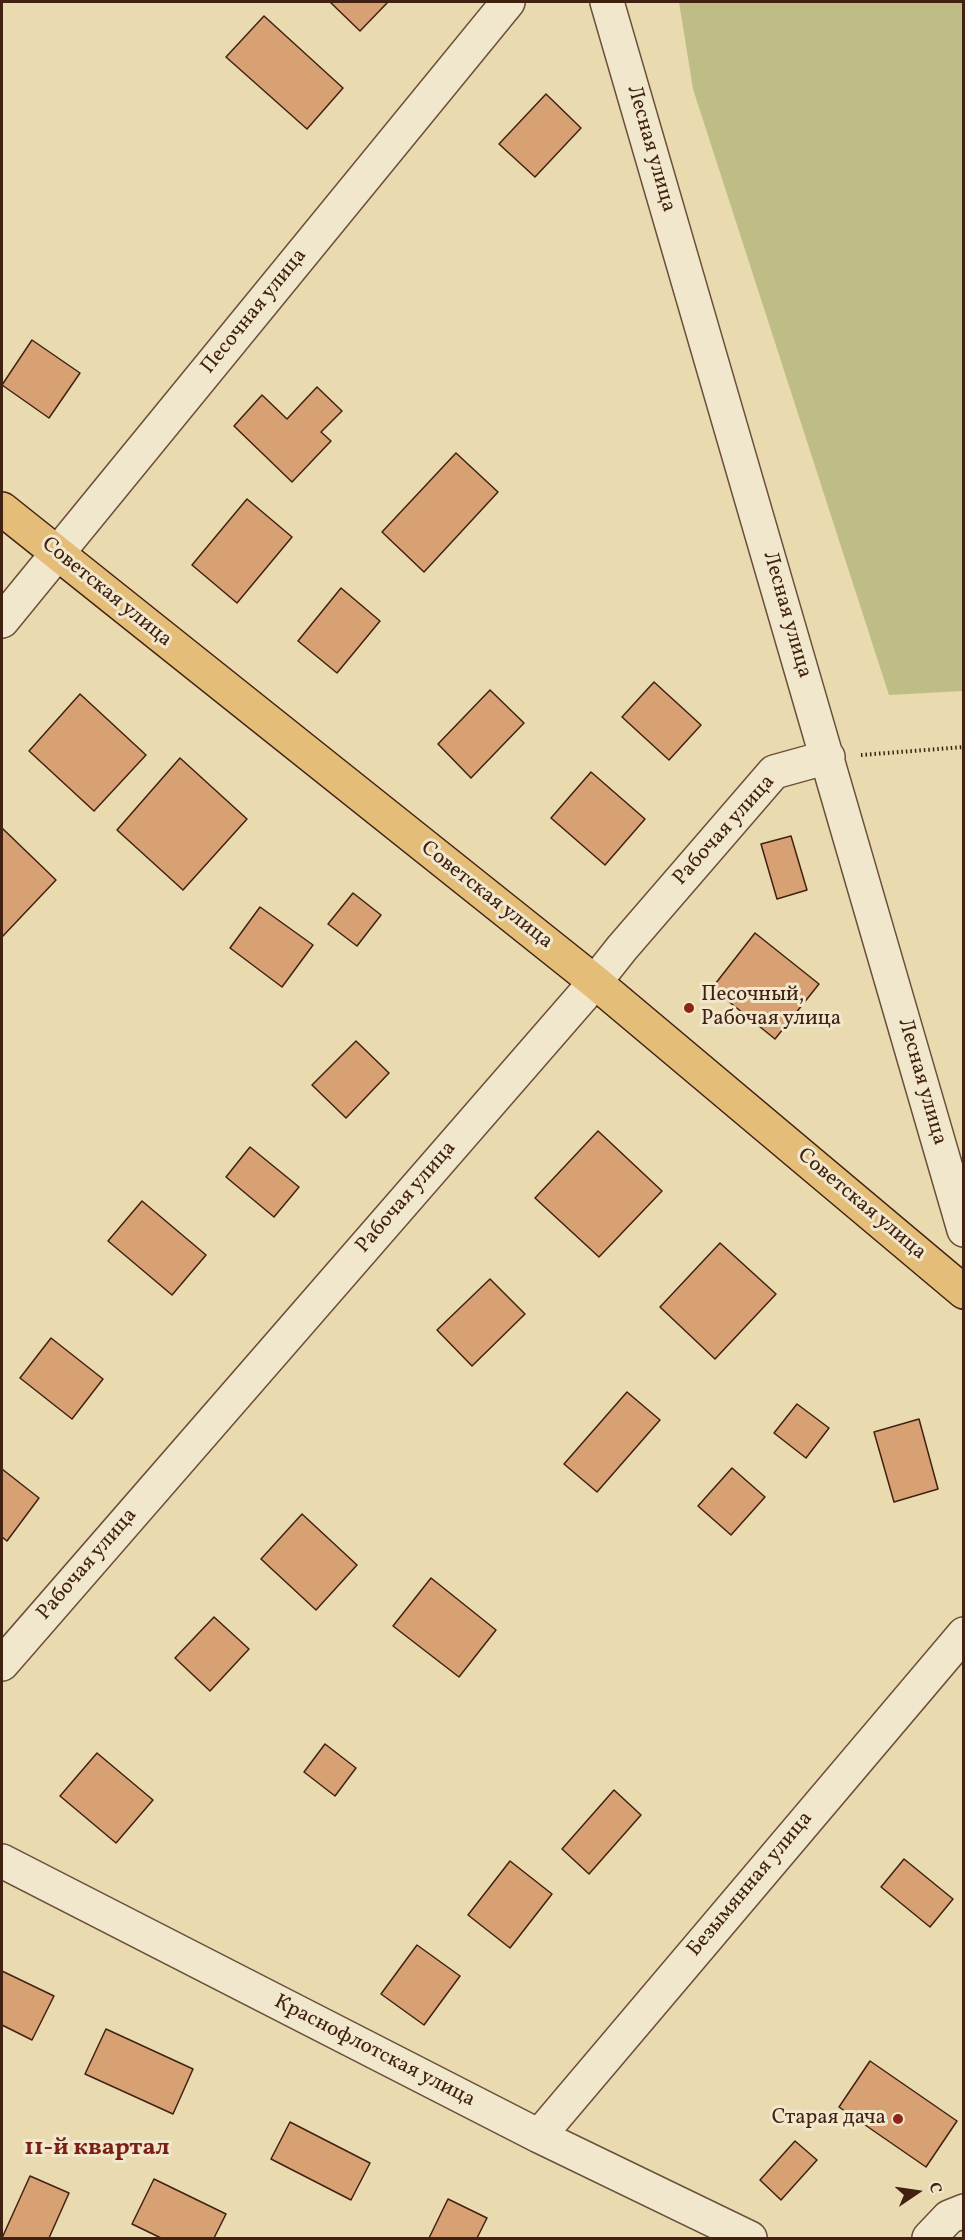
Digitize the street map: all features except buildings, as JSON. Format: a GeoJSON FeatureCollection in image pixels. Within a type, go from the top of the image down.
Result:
{"type":"FeatureCollection","features":[{"type":"Feature","properties":{"kind":"main road","name":"Советская улица"},"geometry":{"type":"LineString","coordinates":[[2,509],[595,982],[963,1292]]}},
{"type":"Feature","properties":{"kind":"street","name":"Песочная улица"},"geometry":{"type":"LineString","coordinates":[[2,621],[508,2]]}},
{"type":"Feature","properties":{"kind":"street","name":"Лесная улица"},"geometry":{"type":"LineString","coordinates":[[607,2],[963,1230]]}},
{"type":"Feature","properties":{"kind":"street","name":"Рабочая улица"},"geometry":{"type":"LineString","coordinates":[[2,1664],[595,982],[774,772],[828,758]]}},
{"type":"Feature","properties":{"kind":"street","name":"Безымянная улица"},"geometry":{"type":"LineString","coordinates":[[538,2136],[963,1634]]}},
{"type":"Feature","properties":{"kind":"street","name":"Краснофлотская улица"},"geometry":{"type":"LineString","coordinates":[[2,1861],[538,2136],[750,2238]]}},
{"type":"Feature","properties":{"kind":"street"},"geometry":{"type":"LineString","coordinates":[[929,2238],[949,2217],[963,2211]]}},
{"type":"Feature","properties":{"kind":"path"},"geometry":{"type":"LineString","coordinates":[[828,758],[963,747]]}},
{"type":"Feature","properties":{"kind":"shaded area"},"geometry":{"type":"Polygon","coordinates":[[[679,2],[963,2],[963,691],[889,695],[693,89],[679,2]]]}},
{"type":"Feature","properties":{"kind":"place","name":"Песочный, Рабочая улица"},"geometry":{"type":"Point","coordinates":[689,1008]}},
{"type":"Feature","properties":{"kind":"place","name":"Старая дача"},"geometry":{"type":"Point","coordinates":[898,2119]}},
{"type":"Feature","properties":{"kind":"district","name":"11-й квартал"},"geometry":{"type":"Point","coordinates":[97,2150]}}]}
